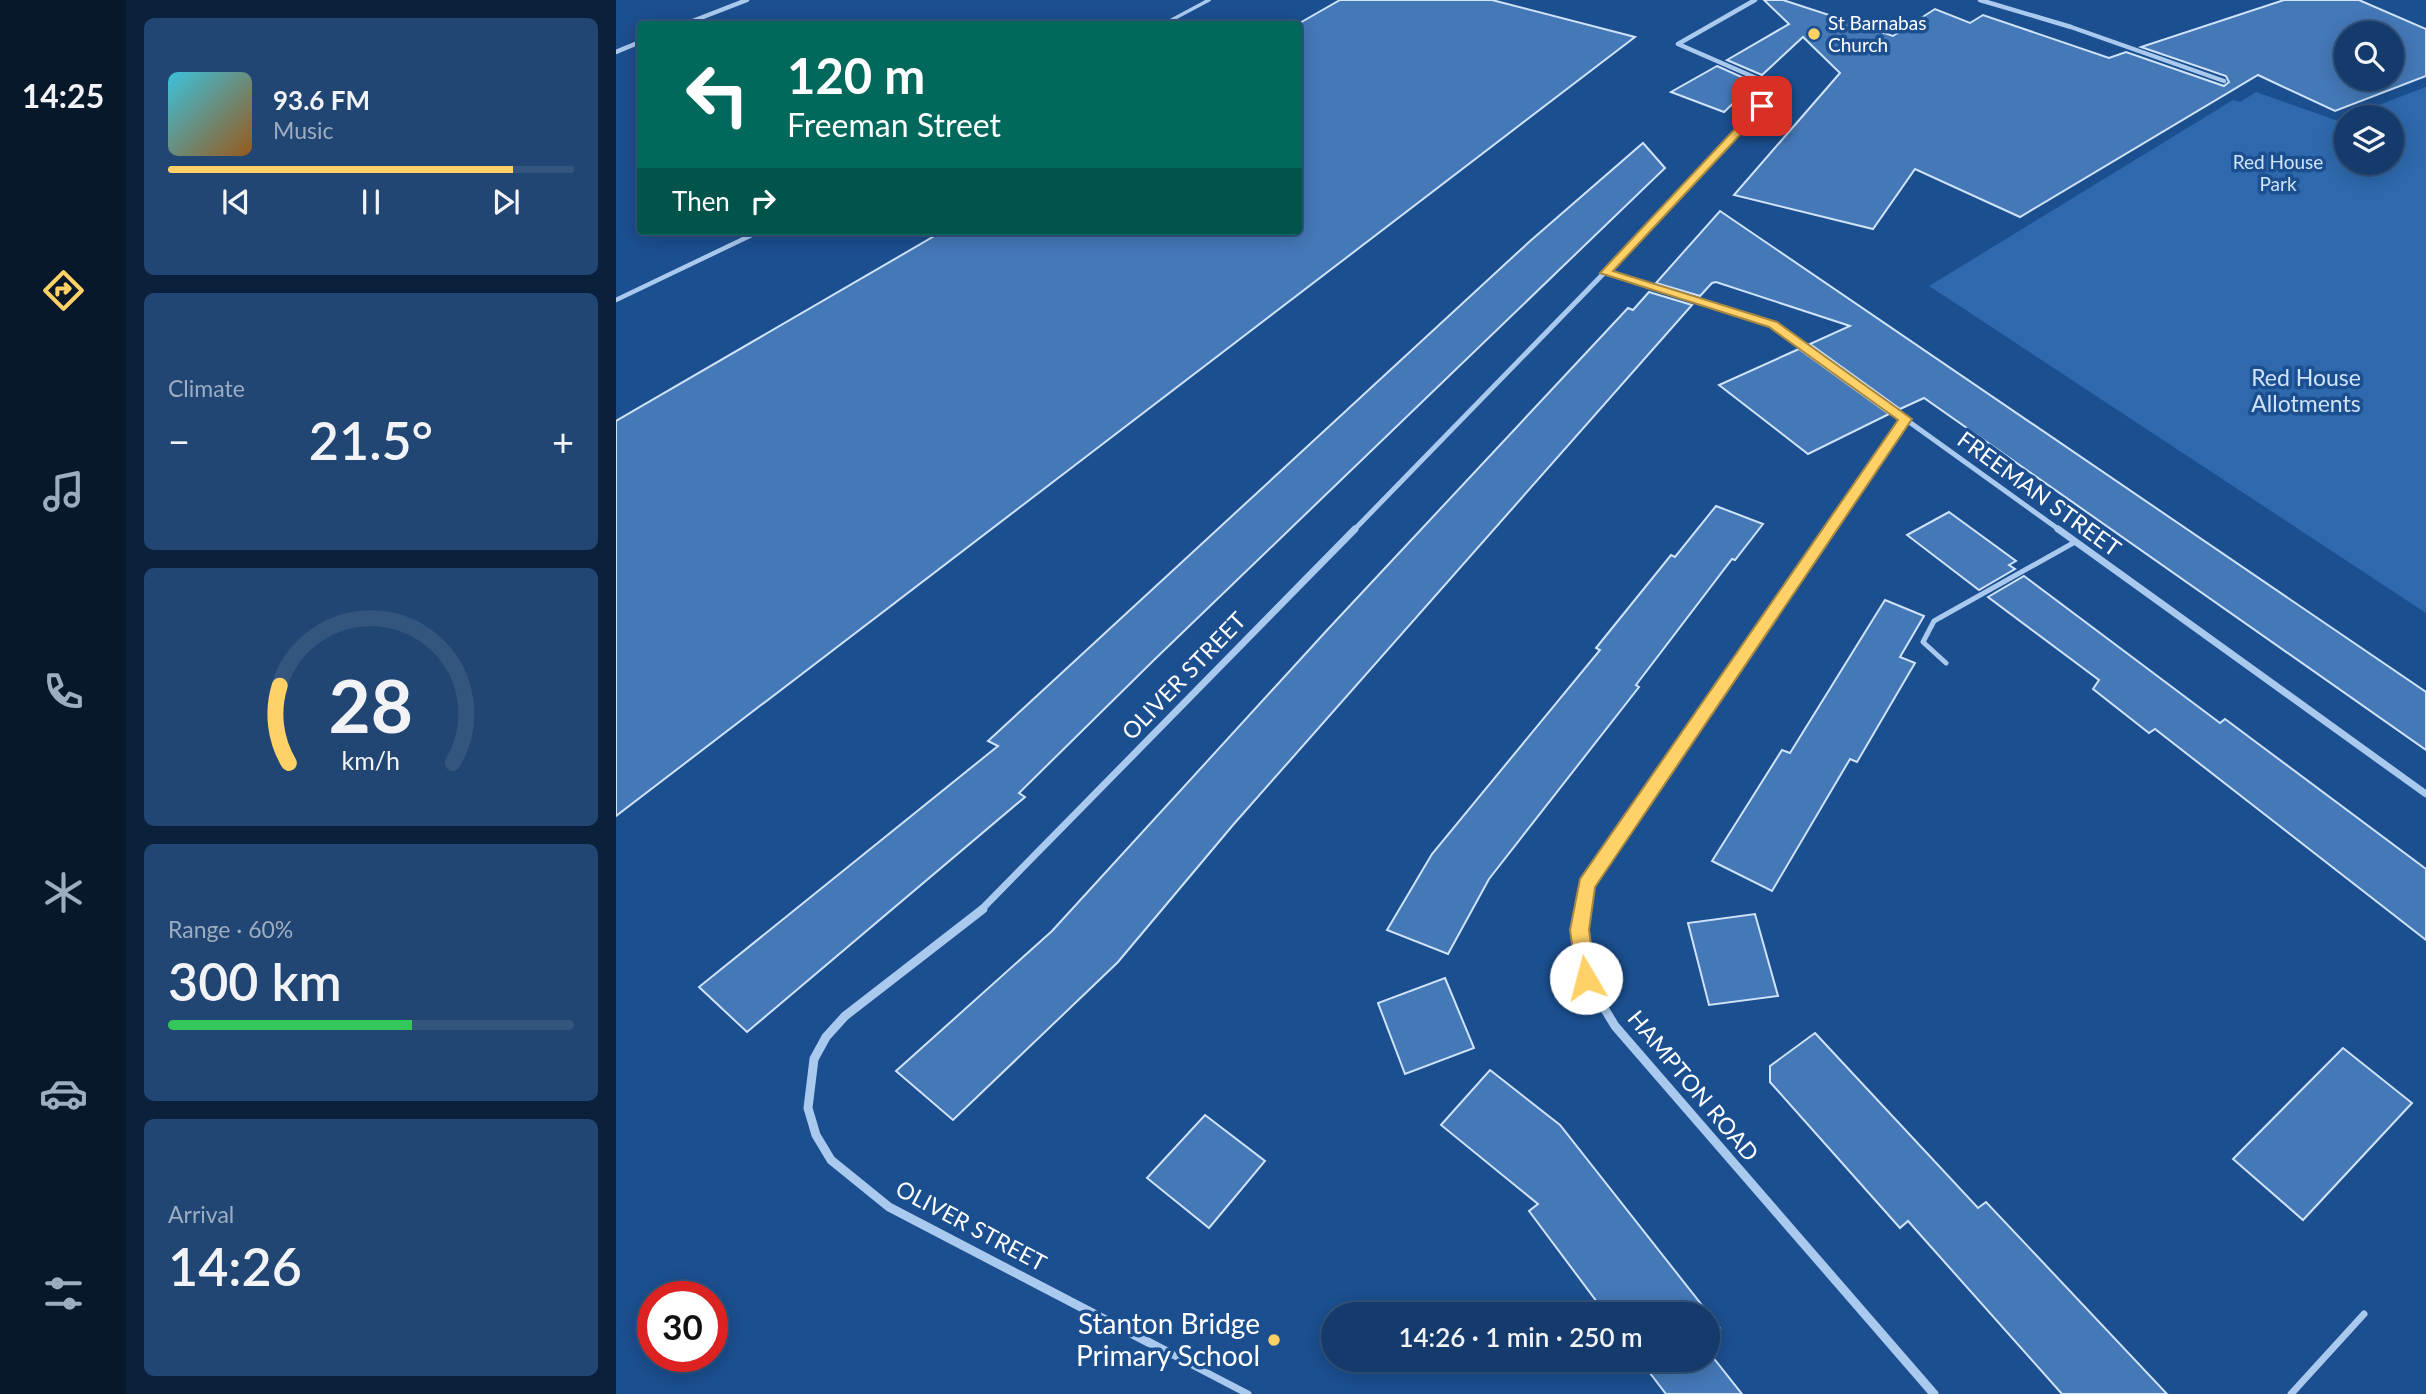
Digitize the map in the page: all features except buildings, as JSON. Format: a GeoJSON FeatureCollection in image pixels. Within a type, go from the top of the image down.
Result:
{"type":"FeatureCollection","features":[{"type":"Feature","properties":{"kind":"street"},"geometry":{"type":"LineString","coordinates":[[693,21],[747,0]]}},
{"type":"Feature","properties":{"kind":"street","name":"OLIVER STREET"},"geometry":{"type":"LineString","coordinates":[[1171,1354],[889,1206],[831,1160],[816,1135],[808,1108],[814,1059],[826,1037],[845,1016],[973,919],[1606,273],[1779,88],[1678,44],[1755,0]]}},
{"type":"Feature","properties":{"kind":"street"},"geometry":{"type":"LineString","coordinates":[[1980,0],[2071,27],[2224,81]]}},
{"type":"Feature","properties":{"kind":"street"},"geometry":{"type":"LineString","coordinates":[[616,52],[637,43]]}},
{"type":"Feature","properties":{"kind":"street","name":"FREEMAN STREET"},"geometry":{"type":"LineString","coordinates":[[1606,273],[1773,324],[2426,794]]}},
{"type":"Feature","properties":{"kind":"street","name":"HAMPTON ROAD"},"geometry":{"type":"LineString","coordinates":[[1906,419],[1586,885],[1580,930],[1586,978],[1615,1026],[1934,1394]]}},
{"type":"Feature","properties":{"kind":"lane"},"geometry":{"type":"LineString","coordinates":[[1170,21],[1209,0]]}},
{"type":"Feature","properties":{"kind":"lane"},"geometry":{"type":"LineString","coordinates":[[616,300],[752,235]]}},
{"type":"Feature","properties":{"kind":"lane"},"geometry":{"type":"LineString","coordinates":[[1946,663],[1923,642],[1934,621],[2076,541]]}},
{"type":"Feature","properties":{"kind":"lane"},"geometry":{"type":"LineString","coordinates":[[2291,1394],[2364,1314]]}},
{"type":"Feature","properties":{"kind":"lane"},"geometry":{"type":"LineString","coordinates":[[1171,1354],[1248,1394]]}},
{"type":"Feature","properties":{"kind":"green space","name":"Red House Allotments"},"geometry":{"type":"Polygon","coordinates":[[[2426,87],[2426,613],[1929,286],[2233,100],[2240,102],[2256,92],[2334,120],[2334,175],[2404,175],[2404,105],[2379,105],[2426,87]]]}},
{"type":"Feature","properties":{"kind":"place","name":"St Barnabas Church"},"geometry":{"type":"Point","coordinates":[1814,34]}},
{"type":"Feature","properties":{"kind":"place","name":"Stanton Bridge Primary School"},"geometry":{"type":"Point","coordinates":[1274,1340]}},
{"type":"Feature","properties":{"kind":"route"},"geometry":{"type":"LineString","coordinates":[[1586,978],[1580,930],[1586,885],[1906,419],[1773,324],[1606,273],[1762,106]]}},
{"type":"Feature","properties":{"kind":"park label","name":"Red House Park"},"geometry":{"type":"Point","coordinates":[2278,173]}}]}
